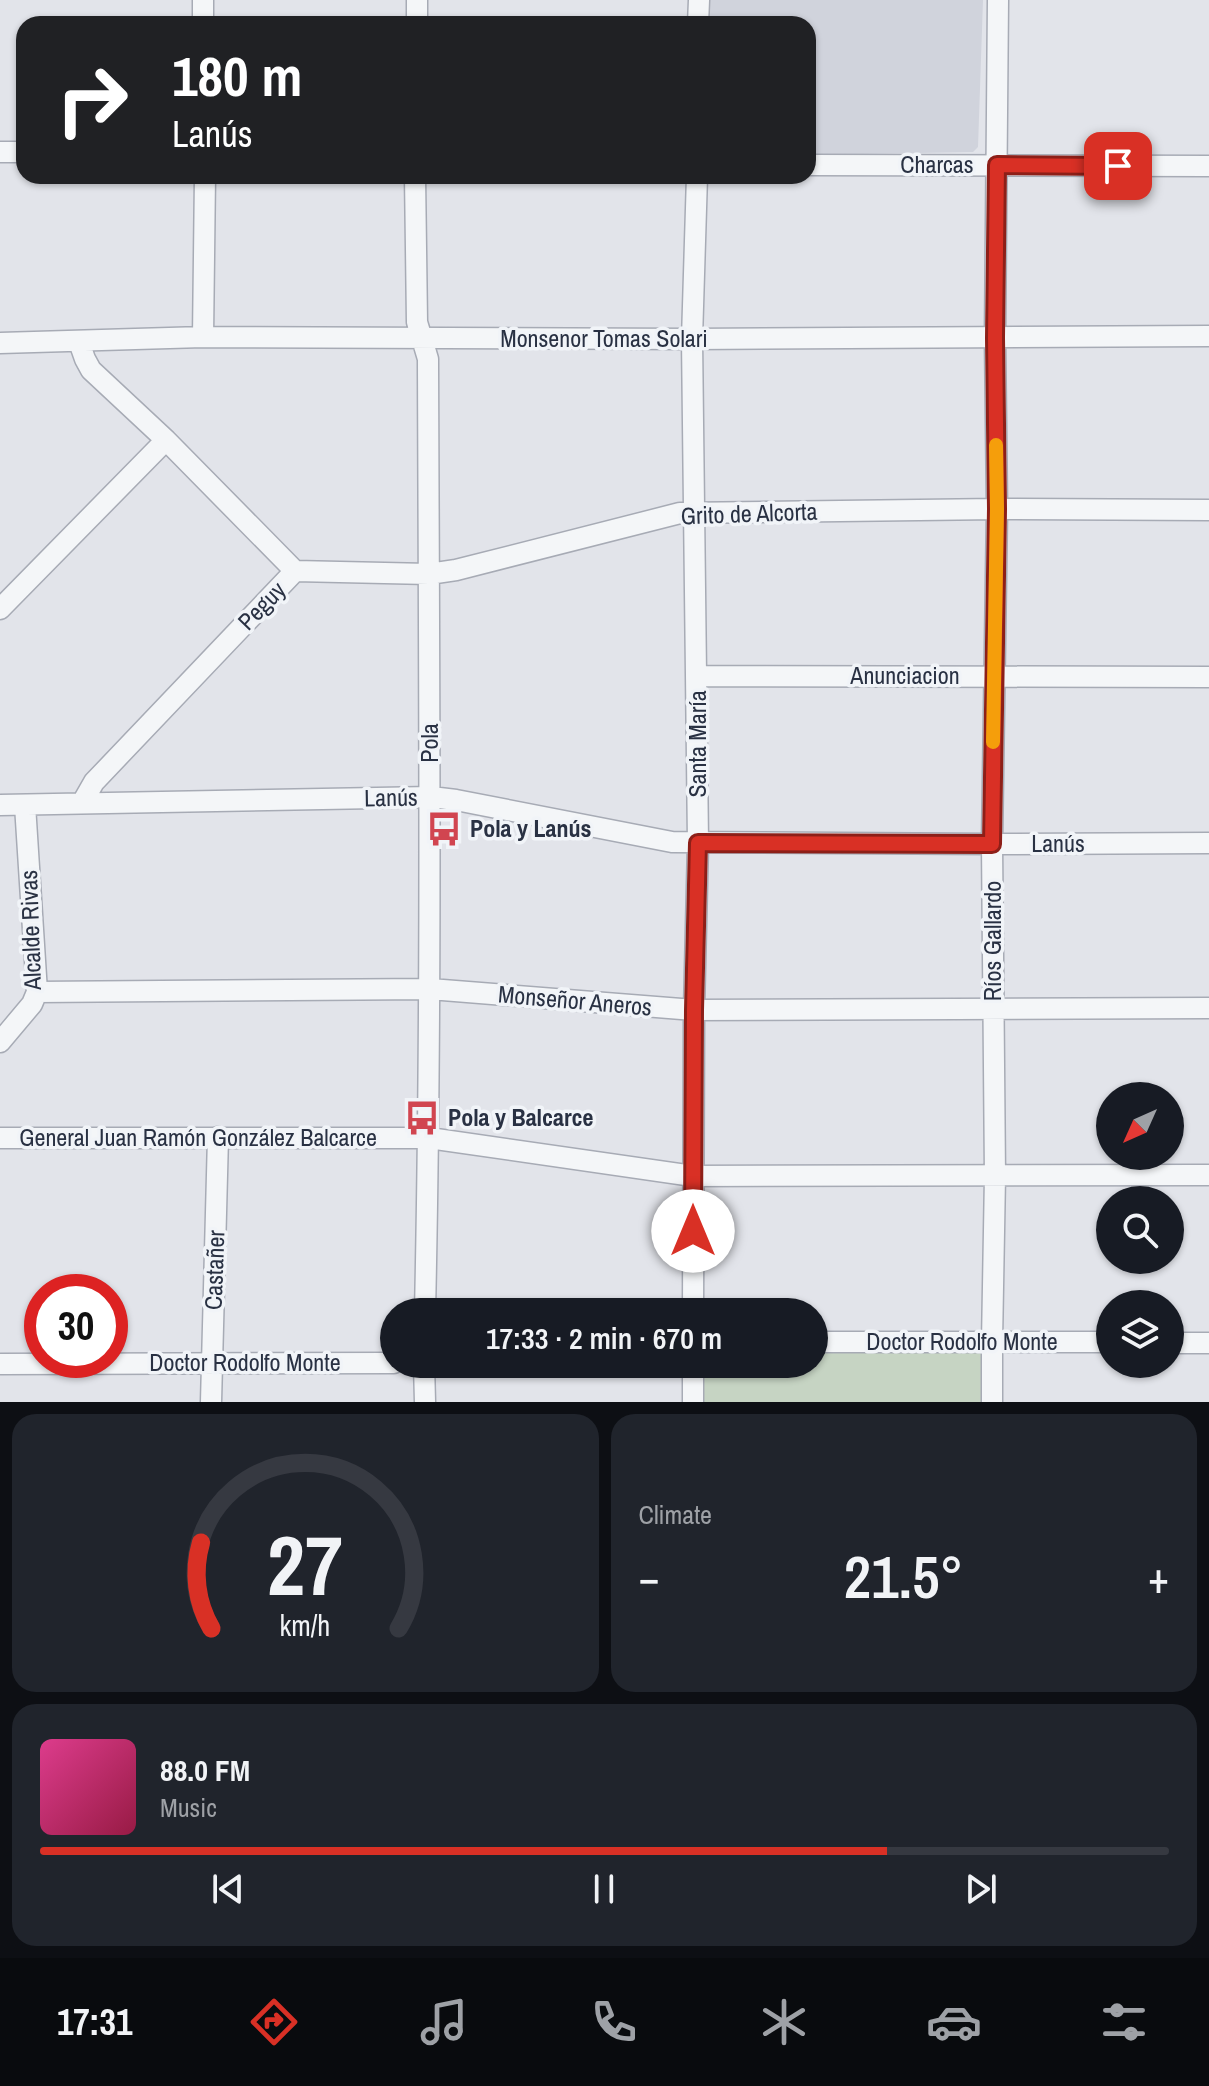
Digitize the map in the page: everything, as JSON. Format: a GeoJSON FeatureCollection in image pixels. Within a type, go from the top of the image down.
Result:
{"type":"FeatureCollection","features":[{"type":"Feature","properties":{"kind":"street","name":"Ríos Gallardo"},"geometry":{"type":"LineString","coordinates":[[992,1402],[998,0]]}},
{"type":"Feature","properties":{"kind":"street","name":"Charcas"},"geometry":{"type":"LineString","coordinates":[[816,165],[1209,166]]}},
{"type":"Feature","properties":{"kind":"street"},"geometry":{"type":"LineString","coordinates":[[203,337],[205,184]]}},
{"type":"Feature","properties":{"kind":"street","name":"Pola"},"geometry":{"type":"LineString","coordinates":[[415,184],[417,322],[428,359],[431,797],[425,1298]]}},
{"type":"Feature","properties":{"kind":"street","name":"Santa María"},"geometry":{"type":"LineString","coordinates":[[693,1298],[698,843],[692,339],[697,184]]}},
{"type":"Feature","properties":{"kind":"street","name":"Monsenor Tomas Solari"},"geometry":{"type":"LineString","coordinates":[[0,343],[203,337],[692,339],[1209,336]]}},
{"type":"Feature","properties":{"kind":"street","name":"Peguy"},"geometry":{"type":"LineString","coordinates":[[79,342],[91,370],[166,440],[295,571],[94,782],[82,803]]}},
{"type":"Feature","properties":{"kind":"street"},"geometry":{"type":"LineString","coordinates":[[0,609],[166,440]]}},
{"type":"Feature","properties":{"kind":"street","name":"Grito de Alcorta"},"geometry":{"type":"LineString","coordinates":[[295,571],[429,574],[456,570],[680,513],[1209,510]]}},
{"type":"Feature","properties":{"kind":"street","name":"Anunciacion"},"geometry":{"type":"LineString","coordinates":[[697,676],[1209,677]]}},
{"type":"Feature","properties":{"kind":"street","name":"Lanús"},"geometry":{"type":"LineString","coordinates":[[0,805],[431,797],[672,842],[1209,843]]}},
{"type":"Feature","properties":{"kind":"street","name":"Alcalde Rivas"},"geometry":{"type":"LineString","coordinates":[[0,1042],[32,1004],[37,992],[25,805]]}},
{"type":"Feature","properties":{"kind":"street","name":"Monseñor Aneros"},"geometry":{"type":"LineString","coordinates":[[37,992],[430,989],[694,1010],[1209,1008]]}},
{"type":"Feature","properties":{"kind":"street","name":"Castañer"},"geometry":{"type":"LineString","coordinates":[[211,1402],[218,1137]]}},
{"type":"Feature","properties":{"kind":"street","name":"General Juan Ramón González Balcarce"},"geometry":{"type":"LineString","coordinates":[[0,1138],[429,1138],[693,1176],[1209,1175]]}},
{"type":"Feature","properties":{"kind":"street","name":"Doctor Rodolfo Monte"},"geometry":{"type":"LineString","coordinates":[[828,1342],[1096,1342]]}},
{"type":"Feature","properties":{"kind":"street"},"geometry":{"type":"LineString","coordinates":[[1184,1343],[1209,1343]]}},
{"type":"Feature","properties":{"kind":"street","name":"Doctor Rodolfo Monte"},"geometry":{"type":"LineString","coordinates":[[0,1364],[380,1363]]}},
{"type":"Feature","properties":{"kind":"street"},"geometry":{"type":"LineString","coordinates":[[424,1378],[425,1402]]}},
{"type":"Feature","properties":{"kind":"street"},"geometry":{"type":"LineString","coordinates":[[693,1378],[693,1402]]}},
{"type":"Feature","properties":{"kind":"shaded area"},"geometry":{"type":"Polygon","coordinates":[[[710,0],[983,0],[978,147],[973,152],[816,155],[816,16],[710,16],[710,0]]]}},
{"type":"Feature","properties":{"kind":"green space"},"geometry":{"type":"Polygon","coordinates":[[[828,1342],[992,1342],[992,1402],[693,1402],[693,1378],[828,1378],[828,1342]]]}},
{"type":"Feature","properties":{"kind":"slow traffic"},"geometry":{"type":"LineString","coordinates":[[993,742],[996,445]]}},
{"type":"Feature","properties":{"kind":"place","name":"Pola y Lanús"},"geometry":{"type":"Point","coordinates":[444,829]}},
{"type":"Feature","properties":{"kind":"place","name":"Pola y Balcarce"},"geometry":{"type":"Point","coordinates":[422,1118]}},
{"type":"Feature","properties":{"kind":"route"},"geometry":{"type":"LineString","coordinates":[[693,1231],[698,843],[992,844],[997,509],[997,165],[1118,166]]}}]}
